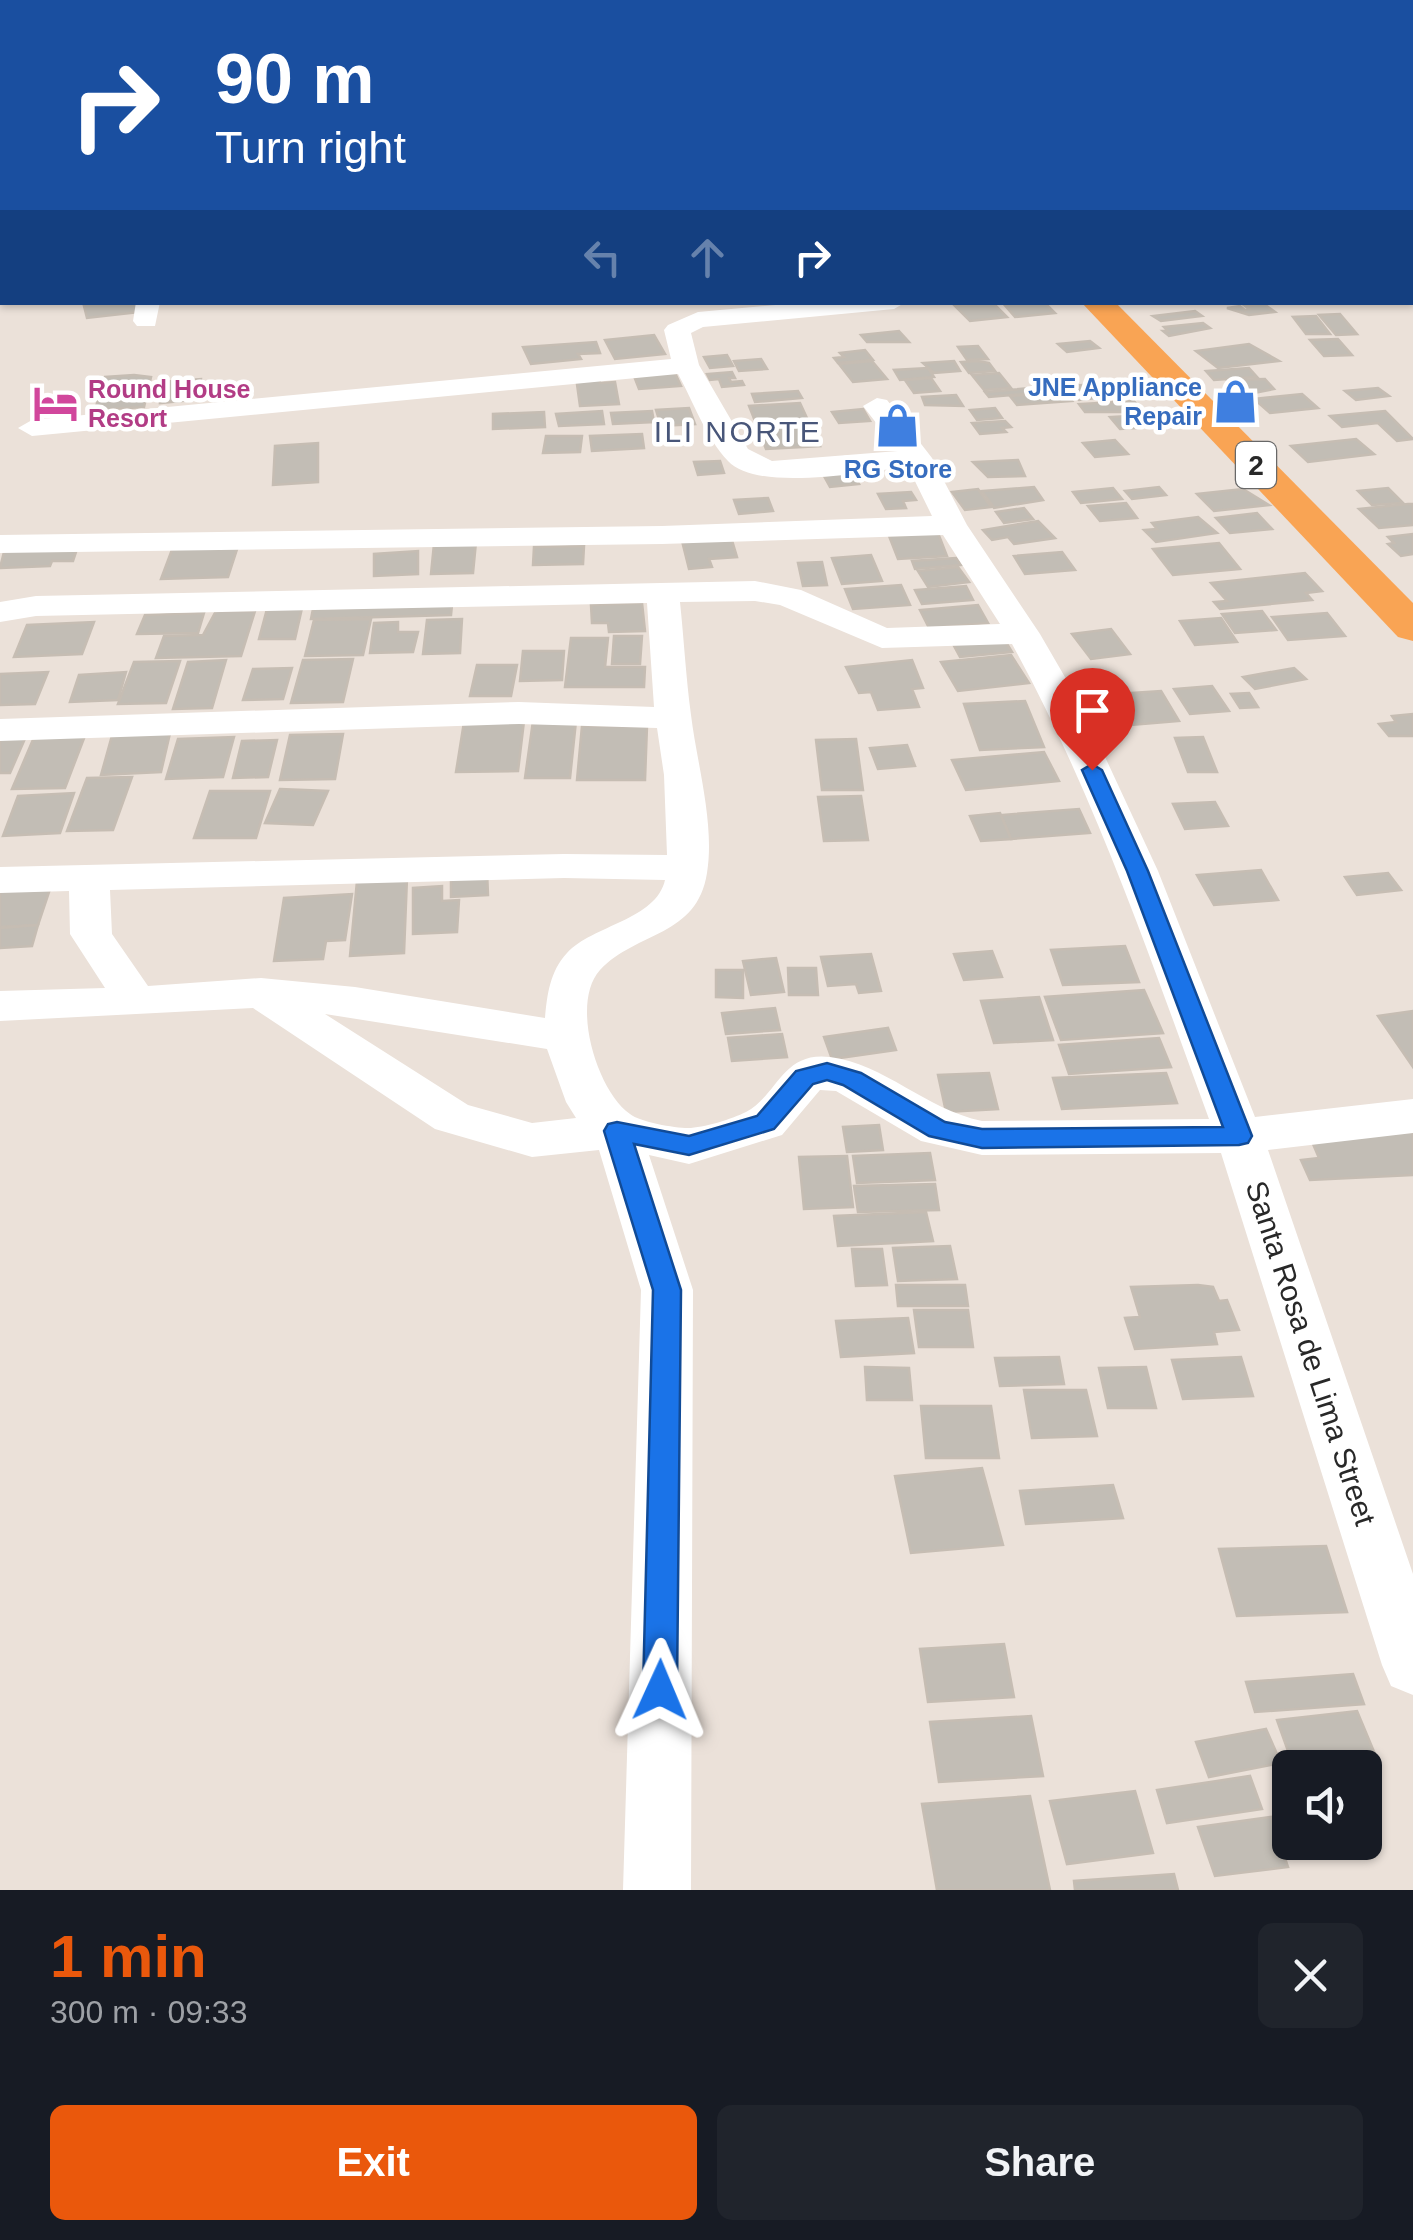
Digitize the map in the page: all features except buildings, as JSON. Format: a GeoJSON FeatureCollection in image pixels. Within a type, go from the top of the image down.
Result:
{"type":"FeatureCollection","features":[{"type":"Feature","properties":{"kind":"highway","name":"2"},"geometry":{"type":"LineString","coordinates":[[1100,305],[1413,628]]}},
{"type":"Feature","properties":{"kind":"street"},"geometry":{"type":"LineString","coordinates":[[847,305],[688,322],[677,330],[686,365],[738,454],[749,464],[772,470],[918,458]]}},
{"type":"Feature","properties":{"kind":"street"},"geometry":{"type":"LineString","coordinates":[[32,428],[686,365]]}},
{"type":"Feature","properties":{"kind":"street","name":"Santa Rosa de Lima Street"},"geometry":{"type":"LineString","coordinates":[[876,406],[918,458],[952,525],[1023,634],[1062,703],[1138,871],[1239,1136],[1413,1665]]}},
{"type":"Feature","properties":{"kind":"street"},"geometry":{"type":"LineString","coordinates":[[0,544],[662,535],[952,525]]}},
{"type":"Feature","properties":{"kind":"street"},"geometry":{"type":"LineString","coordinates":[[4,608],[755,591],[789,596],[882,638],[1023,634]]}},
{"type":"Feature","properties":{"kind":"street"},"geometry":{"type":"LineString","coordinates":[[657,1890],[667,1290],[617,1131],[589,1102],[565,1037],[570,986],[584,962],[625,934],[662,916],[682,895],[688,868],[683,775],[673,718],[663,594]]}},
{"type":"Feature","properties":{"kind":"street"},"geometry":{"type":"LineString","coordinates":[[0,730],[519,713],[673,718]]}},
{"type":"Feature","properties":{"kind":"street"},"geometry":{"type":"LineString","coordinates":[[0,880],[564,866],[688,868]]}},
{"type":"Feature","properties":{"kind":"street"},"geometry":{"type":"LineString","coordinates":[[89,878],[91,934],[136,1002]]}},
{"type":"Feature","properties":{"kind":"street"},"geometry":{"type":"LineString","coordinates":[[260,993],[452,1117],[532,1140],[617,1131],[689,1146],[766,1122],[805,1077],[827,1072],[852,1079],[938,1130],[982,1138],[1239,1136],[1413,1116]]}},
{"type":"Feature","properties":{"kind":"street"},"geometry":{"type":"LineString","coordinates":[[0,1006],[260,993],[355,1002],[565,1037]]}},
{"type":"Feature","properties":{"kind":"place","name":"JNE Appliance Repair"},"geometry":{"type":"Point","coordinates":[1235,401]}},
{"type":"Feature","properties":{"kind":"place","name":"Round House Resort"},"geometry":{"type":"Point","coordinates":[55,403]}},
{"type":"Feature","properties":{"kind":"place","name":"RG Store"},"geometry":{"type":"Point","coordinates":[898,425]}},
{"type":"Feature","properties":{"kind":"district","name":"ILI NORTE"},"geometry":{"type":"Point","coordinates":[738,431]}},
{"type":"Feature","properties":{"kind":"route"},"geometry":{"type":"LineString","coordinates":[[660,1690],[667,1290],[617,1131],[689,1146],[766,1122],[805,1077],[827,1072],[852,1079],[938,1130],[982,1138],[1239,1136],[1138,871],[1092,770]]}}]}
